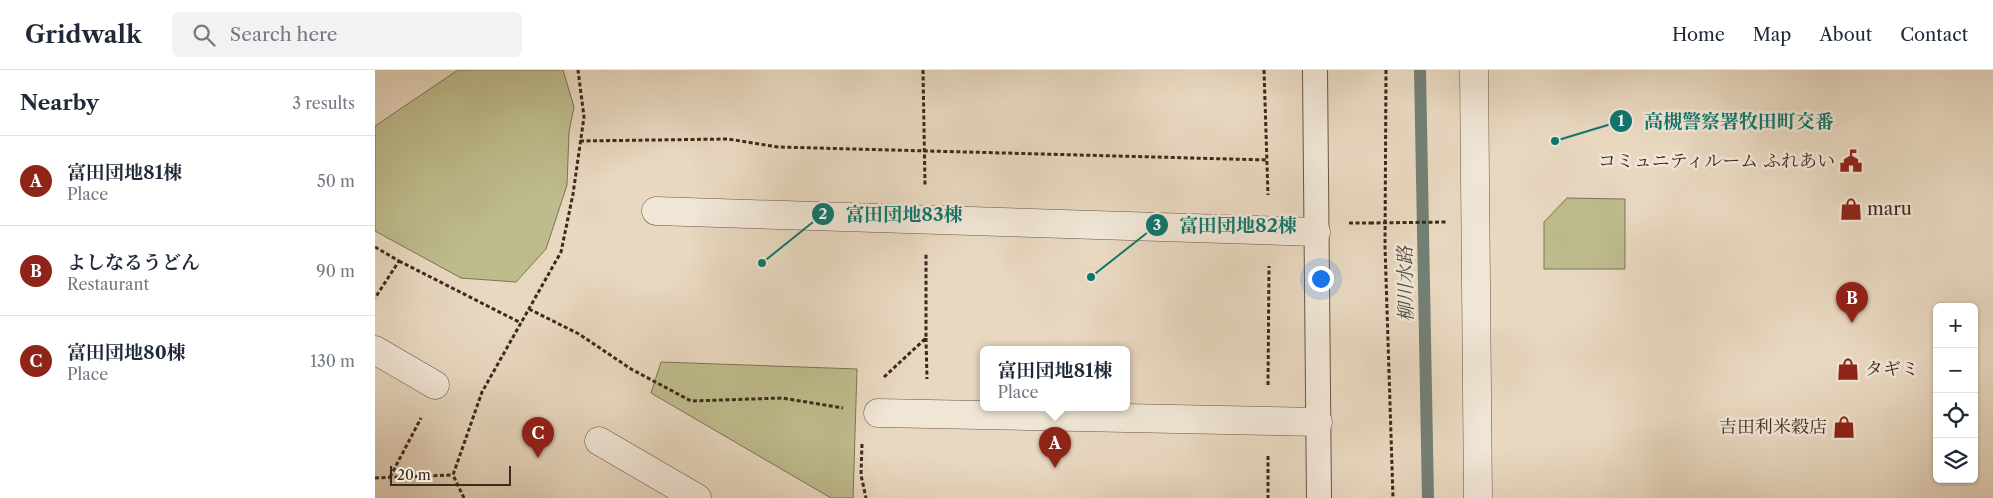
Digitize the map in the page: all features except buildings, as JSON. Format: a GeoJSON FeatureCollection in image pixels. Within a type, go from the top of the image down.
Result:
{"type":"FeatureCollection","features":[{"type":"Feature","properties":{"kind":"street"},"geometry":{"type":"LineString","coordinates":[[1474,70],[1478,498]]}},
{"type":"Feature","properties":{"kind":"street"},"geometry":{"type":"LineString","coordinates":[[656,212],[1316,232]]}},
{"type":"Feature","properties":{"kind":"street"},"geometry":{"type":"LineString","coordinates":[[375,350],[429,382]]}},
{"type":"Feature","properties":{"kind":"street"},"geometry":{"type":"LineString","coordinates":[[870,412],[1318,422]]}},
{"type":"Feature","properties":{"kind":"street"},"geometry":{"type":"LineString","coordinates":[[599,441],[697,498]]}},
{"type":"Feature","properties":{"kind":"lane"},"geometry":{"type":"LineString","coordinates":[[1315,70],[1319,498]]}},
{"type":"Feature","properties":{"kind":"path"},"geometry":{"type":"LineString","coordinates":[[464,498],[453,476],[482,392],[561,252],[573,194],[584,117],[578,70]]}},
{"type":"Feature","properties":{"kind":"path"},"geometry":{"type":"LineString","coordinates":[[867,498],[861,476],[870,412],[864,394],[926,338],[923,70]]}},
{"type":"Feature","properties":{"kind":"path"},"geometry":{"type":"LineString","coordinates":[[1264,70],[1269,230],[1268,498]]}},
{"type":"Feature","properties":{"kind":"path"},"geometry":{"type":"LineString","coordinates":[[1386,70],[1385,246],[1393,498]]}},
{"type":"Feature","properties":{"kind":"path"},"geometry":{"type":"LineString","coordinates":[[580,141],[728,138],[779,147],[1267,160]]}},
{"type":"Feature","properties":{"kind":"path"},"geometry":{"type":"LineString","coordinates":[[1370,223],[1448,222]]}},
{"type":"Feature","properties":{"kind":"path"},"geometry":{"type":"LineString","coordinates":[[375,247],[521,323]]}},
{"type":"Feature","properties":{"kind":"path"},"geometry":{"type":"LineString","coordinates":[[375,298],[399,261]]}},
{"type":"Feature","properties":{"kind":"path"},"geometry":{"type":"LineString","coordinates":[[529,309],[579,334],[631,370],[691,401],[782,398],[870,412]]}},
{"type":"Feature","properties":{"kind":"path"},"geometry":{"type":"LineString","coordinates":[[390,477],[426,407],[429,382]]}},
{"type":"Feature","properties":{"kind":"path"},"geometry":{"type":"LineString","coordinates":[[375,478],[453,476]]}},
{"type":"Feature","properties":{"kind":"shaded area"},"geometry":{"type":"Polygon","coordinates":[[[458,70],[563,70],[574,107],[569,132],[567,185],[546,249],[516,282],[461,278],[375,231],[375,126],[458,70]]]}},
{"type":"Feature","properties":{"kind":"shaded area"},"geometry":{"type":"Polygon","coordinates":[[[1567,198],[1625,199],[1625,269],[1544,269],[1544,222],[1567,198]]]}},
{"type":"Feature","properties":{"kind":"shaded area"},"geometry":{"type":"Polygon","coordinates":[[[661,362],[857,369],[853,498],[831,498],[651,393],[661,362]]]}},
{"type":"Feature","properties":{"kind":"waterway","name":"柳川水路"},"geometry":{"type":"LineString","coordinates":[[1420,70],[1428,498]]}},
{"type":"Feature","properties":{"kind":"place","name":"高槻警察署牧田町交番"},"geometry":{"type":"Point","coordinates":[1555,141]}},
{"type":"Feature","properties":{"kind":"place","name":"コミュニティルーム ふれあい"},"geometry":{"type":"Point","coordinates":[1851,161]}},
{"type":"Feature","properties":{"kind":"place","name":"maru"},"geometry":{"type":"Point","coordinates":[1851,209]}},
{"type":"Feature","properties":{"kind":"place","name":"富田団地83棟"},"geometry":{"type":"Point","coordinates":[762,263]}},
{"type":"Feature","properties":{"kind":"place","name":"富田団地82棟"},"geometry":{"type":"Point","coordinates":[1091,277]}},
{"type":"Feature","properties":{"kind":"place","name":"よしなるうどん"},"geometry":{"type":"Point","coordinates":[1852,323]}},
{"type":"Feature","properties":{"kind":"place","name":"タギミ"},"geometry":{"type":"Point","coordinates":[1848,369]}},
{"type":"Feature","properties":{"kind":"place","name":"吉田利米穀店"},"geometry":{"type":"Point","coordinates":[1844,427]}},
{"type":"Feature","properties":{"kind":"place","name":"富田団地80棟"},"geometry":{"type":"Point","coordinates":[538,458]}},
{"type":"Feature","properties":{"kind":"place","name":"富田団地81棟"},"geometry":{"type":"Point","coordinates":[1055,468]}}]}
